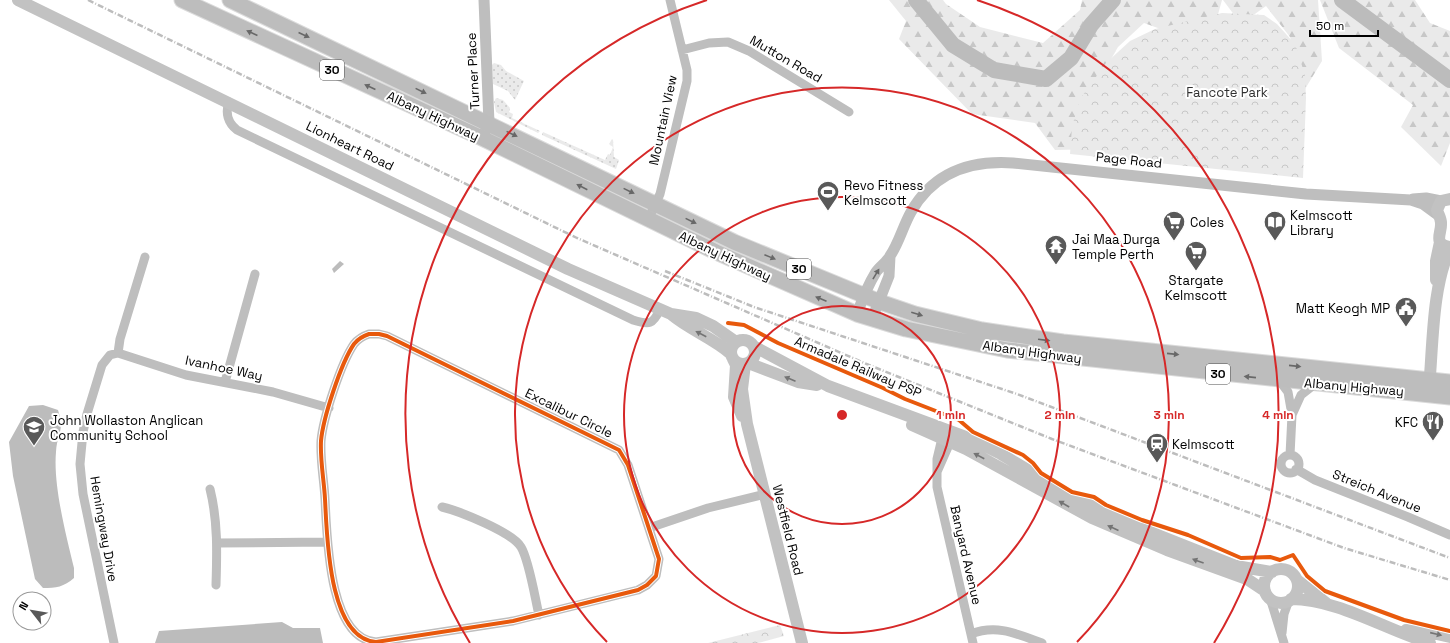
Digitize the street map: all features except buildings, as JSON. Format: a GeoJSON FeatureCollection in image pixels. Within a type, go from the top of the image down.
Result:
{"type":"FeatureCollection","features":[{"type":"Feature","properties":{"kind":"highway","name":"Albany Highway"},"geometry":{"type":"LineString","coordinates":[[182,0],[203,5],[482,138],[648,220],[781,282],[856,314],[906,329],[1007,350],[1113,363],[1450,397]]}},
{"type":"Feature","properties":{"kind":"highway","name":"Albany Highway"},"geometry":{"type":"LineString","coordinates":[[230,0],[489,123],[734,242],[880,302],[915,314],[982,330],[1116,348],[1450,382]]}},
{"type":"Feature","properties":{"kind":"highway"},"geometry":{"type":"LineString","coordinates":[[1113,363],[1116,348]]}},
{"type":"Feature","properties":{"kind":"main road","name":"Lionheart Road"},"geometry":{"type":"LineString","coordinates":[[18,0],[568,269],[671,314],[696,318],[713,326],[736,342]]}},
{"type":"Feature","properties":{"kind":"main road"},"geometry":{"type":"LineString","coordinates":[[1428,395],[1437,297],[1435,272],[1447,246],[1438,236],[1441,223],[1437,207],[1447,198]]}},
{"type":"Feature","properties":{"kind":"main road","name":"Lionheart Road"},"geometry":{"type":"LineString","coordinates":[[671,314],[683,324],[718,344],[732,357]]}},
{"type":"Feature","properties":{"kind":"main road"},"geometry":{"type":"LineString","coordinates":[[828,386],[798,382],[746,364],[740,364],[732,357],[731,347],[736,342],[747,340],[755,347],[828,386],[876,405],[906,422],[947,436],[1092,518],[1167,550],[1247,579],[1278,602],[1306,599],[1328,605],[1430,643]]}},
{"type":"Feature","properties":{"kind":"main road"},"geometry":{"type":"LineString","coordinates":[[746,364],[754,357],[755,347]]}},
{"type":"Feature","properties":{"kind":"main road","name":"Westfield Road"},"geometry":{"type":"LineString","coordinates":[[732,357],[736,365],[734,397],[747,424]]}},
{"type":"Feature","properties":{"kind":"main road","name":"Westfield Road"},"geometry":{"type":"LineString","coordinates":[[746,364],[742,389],[747,424],[802,643]]}},
{"type":"Feature","properties":{"kind":"main road"},"geometry":{"type":"LineString","coordinates":[[947,436],[971,439],[1001,454],[1075,498],[1130,524],[1236,566],[1272,572]]}},
{"type":"Feature","properties":{"kind":"main road"},"geometry":{"type":"LineString","coordinates":[[1001,454],[999,458],[1001,463],[1037,488]]}},
{"type":"Feature","properties":{"kind":"main road"},"geometry":{"type":"LineString","coordinates":[[1268,594],[1266,580],[1272,572],[1279,569],[1287,570],[1293,573],[1297,580],[1328,605]]}},
{"type":"Feature","properties":{"kind":"main road"},"geometry":{"type":"LineString","coordinates":[[1290,600],[1297,590],[1297,580]]}},
{"type":"Feature","properties":{"kind":"main road"},"geometry":{"type":"LineString","coordinates":[[1393,629],[1428,632],[1450,637]]}},
{"type":"Feature","properties":{"kind":"street","name":"Turner Place"},"geometry":{"type":"LineString","coordinates":[[482,138],[489,123],[484,0]]}},
{"type":"Feature","properties":{"kind":"street","name":"Mountain View"},"geometry":{"type":"LineString","coordinates":[[648,220],[656,204],[687,81],[687,70],[670,0]]}},
{"type":"Feature","properties":{"kind":"street","name":"Mutton Road"},"geometry":{"type":"LineString","coordinates":[[682,50],[709,43],[728,42],[749,51],[849,112]]}},
{"type":"Feature","properties":{"kind":"street"},"geometry":{"type":"LineString","coordinates":[[229,102],[227,110],[228,119],[231,125],[237,130],[633,320],[644,324],[650,323],[656,319],[660,309]]}},
{"type":"Feature","properties":{"kind":"street","name":"Page Road"},"geometry":{"type":"LineString","coordinates":[[856,314],[876,272],[890,256],[911,212],[929,189],[955,171],[983,163],[1039,165],[1306,194],[1411,200],[1447,198]]}},
{"type":"Feature","properties":{"kind":"street","name":"Page Road"},"geometry":{"type":"LineString","coordinates":[[1411,200],[1423,204],[1438,215]]}},
{"type":"Feature","properties":{"kind":"street"},"geometry":{"type":"LineString","coordinates":[[116,354],[145,256]]}},
{"type":"Feature","properties":{"kind":"street","name":"Page Road"},"geometry":{"type":"LineString","coordinates":[[872,318],[880,302],[889,276],[890,256]]}},
{"type":"Feature","properties":{"kind":"street"},"geometry":{"type":"LineString","coordinates":[[225,382],[255,274]]}},
{"type":"Feature","properties":{"kind":"street","name":"Excalibur Circle"},"geometry":{"type":"LineString","coordinates":[[369,334],[383,335],[616,448],[626,461],[659,559],[656,576],[651,583],[638,590],[539,615],[495,624],[382,641],[365,640],[353,632],[340,604],[330,573],[321,443],[329,408],[341,371],[355,343],[369,334]]}},
{"type":"Feature","properties":{"kind":"street","name":"Ivanhoe Way"},"geometry":{"type":"LineString","coordinates":[[116,354],[186,374],[273,392],[329,408]]}},
{"type":"Feature","properties":{"kind":"street","name":"Hemingway Drive"},"geometry":{"type":"LineString","coordinates":[[114,643],[83,494],[80,464],[83,432],[87,414],[102,366],[110,355],[116,354]]}},
{"type":"Feature","properties":{"kind":"street","name":"Streich Avenue"},"geometry":{"type":"LineString","coordinates":[[1279,380],[1288,392],[1292,415],[1290,455]]}},
{"type":"Feature","properties":{"kind":"street","name":"Streich Avenue"},"geometry":{"type":"LineString","coordinates":[[1292,415],[1301,395],[1316,383]]}},
{"type":"Feature","properties":{"kind":"street","name":"Banyard Avenue"},"geometry":{"type":"LineString","coordinates":[[947,436],[937,473],[938,492],[972,638]]}},
{"type":"Feature","properties":{"kind":"street","name":"Streich Avenue"},"geometry":{"type":"LineString","coordinates":[[1290,455],[1294,456],[1298,461],[1296,469],[1288,472],[1282,466],[1283,458],[1290,455]]}},
{"type":"Feature","properties":{"kind":"street","name":"Streich Avenue"},"geometry":{"type":"LineString","coordinates":[[1296,469],[1315,480],[1450,535]]}},
{"type":"Feature","properties":{"kind":"street"},"geometry":{"type":"LineString","coordinates":[[210,489],[214,505],[217,543],[216,585]]}},
{"type":"Feature","properties":{"kind":"street"},"geometry":{"type":"LineString","coordinates":[[649,528],[708,508],[765,494]]}},
{"type":"Feature","properties":{"kind":"street"},"geometry":{"type":"LineString","coordinates":[[442,507],[457,511],[516,540],[524,555],[539,615]]}},
{"type":"Feature","properties":{"kind":"street"},"geometry":{"type":"LineString","coordinates":[[217,543],[327,542]]}},
{"type":"Feature","properties":{"kind":"street"},"geometry":{"type":"LineString","coordinates":[[1268,594],[1283,639]]}},
{"type":"Feature","properties":{"kind":"street"},"geometry":{"type":"LineString","coordinates":[[1283,639],[1284,614],[1290,600]]}},
{"type":"Feature","properties":{"kind":"street"},"geometry":{"type":"LineString","coordinates":[[972,638],[987,629],[1000,629],[1042,643]]}},
{"type":"Feature","properties":{"kind":"green space"},"geometry":{"type":"Polygon","coordinates":[[[889,0],[943,0],[946,4],[980,27],[1043,43],[1080,10],[1082,0],[1222,0],[1217,18],[1180,36],[1144,23],[1118,47],[1079,114],[1102,149],[1055,150],[1035,123],[972,114],[899,39],[906,21],[889,0]]]}},
{"type":"Feature","properties":{"kind":"green space"},"geometry":{"type":"Polygon","coordinates":[[[1223,0],[1318,0],[1322,61],[1305,89],[1290,37],[1266,6],[1241,24],[1223,0]]]}},
{"type":"Feature","properties":{"kind":"green space"},"geometry":{"type":"Polygon","coordinates":[[[1320,0],[1415,0],[1430,23],[1450,31],[1450,143],[1441,166],[1401,127],[1413,105],[1339,48],[1320,0]]]}},
{"type":"Feature","properties":{"kind":"green space","name":"Fancote Park"},"geometry":{"type":"Polygon","coordinates":[[[1222,13],[1264,15],[1277,24],[1295,44],[1305,75],[1306,98],[1303,178],[1070,154],[1072,127],[1080,99],[1106,63],[1130,41],[1155,29],[1222,13]]]}},
{"type":"Feature","properties":{"kind":"green space"},"geometry":{"type":"Polygon","coordinates":[[[494,63],[501,65],[506,71],[524,81],[515,100],[508,91],[493,84],[492,65],[494,63]]]}},
{"type":"Feature","properties":{"kind":"green space"},"geometry":{"type":"Polygon","coordinates":[[[496,98],[503,100],[510,108],[509,112],[513,114],[512,118],[540,131],[538,133],[496,112],[494,102],[496,98]]]}},
{"type":"Feature","properties":{"kind":"green space"},"geometry":{"type":"Polygon","coordinates":[[[543,132],[605,160],[608,154],[610,155],[613,147],[609,144],[612,139],[613,140],[614,157],[619,160],[616,169],[542,135],[543,132]]]}},
{"type":"Feature","properties":{"kind":"green space"},"geometry":{"type":"Polygon","coordinates":[[[780,625],[784,636],[758,643],[708,643],[780,625]]]}},
{"type":"Feature","properties":{"kind":"shaded area"},"geometry":{"type":"Polygon","coordinates":[[[340,261],[344,264],[334,273],[332,269],[340,261]]]}},
{"type":"Feature","properties":{"kind":"shaded area"},"geometry":{"type":"Polygon","coordinates":[[[43,405],[58,410],[60,417],[61,428],[56,452],[56,479],[67,541],[74,568],[74,578],[67,583],[52,588],[43,588],[35,579],[13,476],[9,442],[29,406],[43,405]]]}},
{"type":"Feature","properties":{"kind":"shaded area"},"geometry":{"type":"Polygon","coordinates":[[[282,622],[293,628],[320,628],[323,643],[155,643],[159,631],[282,622]]]}},
{"type":"Feature","properties":{"kind":"waterway"},"geometry":{"type":"LineString","coordinates":[[916,0],[953,45],[994,70],[1046,79],[1071,58],[1091,25],[1113,0]]}},
{"type":"Feature","properties":{"kind":"waterway"},"geometry":{"type":"LineString","coordinates":[[1342,0],[1450,80]]}},
{"type":"Feature","properties":{"kind":"railway"},"geometry":{"type":"LineString","coordinates":[[88,0],[577,238],[869,365],[1052,439],[1344,548],[1450,580]]}},
{"type":"Feature","properties":{"kind":"railway"},"geometry":{"type":"LineString","coordinates":[[665,271],[754,307],[1017,394],[1450,558]]}},
{"type":"Feature","properties":{"kind":"cycle path","name":"Armadale Railway PSP"},"geometry":{"type":"LineString","coordinates":[[728,323],[744,325],[778,343],[905,399],[959,420],[973,432],[1023,455],[1033,463],[1041,473],[1072,492],[1094,497],[1106,505],[1142,520],[1188,535],[1241,558],[1270,557],[1280,560],[1293,555],[1307,576],[1325,591],[1404,620],[1450,631]]}},
{"type":"Feature","properties":{"kind":"cycle path"},"geometry":{"type":"LineString","coordinates":[[369,334],[387,336],[619,450],[628,465],[659,559],[656,576],[647,585],[638,590],[513,621],[376,642],[360,636],[348,623],[339,605],[333,582],[327,536],[321,441],[325,419],[338,377],[354,344],[369,334]]}},
{"type":"Feature","properties":{"kind":"place","name":"Revo Fitness Kelmscott"},"geometry":{"type":"Point","coordinates":[828,212]}},
{"type":"Feature","properties":{"kind":"place","name":"Coles"},"geometry":{"type":"Point","coordinates":[1174,242]}},
{"type":"Feature","properties":{"kind":"place","name":"Kelmscott Library"},"geometry":{"type":"Point","coordinates":[1275,242]}},
{"type":"Feature","properties":{"kind":"place","name":"Jai Maa Durga Temple Perth"},"geometry":{"type":"Point","coordinates":[1056,266]}},
{"type":"Feature","properties":{"kind":"place","name":"Stargate Kelmscott"},"geometry":{"type":"Point","coordinates":[1196,272]}},
{"type":"Feature","properties":{"kind":"place","name":"Matt Keogh MP"},"geometry":{"type":"Point","coordinates":[1406,328]}},
{"type":"Feature","properties":{"kind":"place","name":"KFC"},"geometry":{"type":"Point","coordinates":[1433,442]}},
{"type":"Feature","properties":{"kind":"place","name":"John Wollaston Anglican Community School"},"geometry":{"type":"Point","coordinates":[34,446]}},
{"type":"Feature","properties":{"kind":"place","name":"Kelmscott"},"geometry":{"type":"Point","coordinates":[1157,464]}}]}
